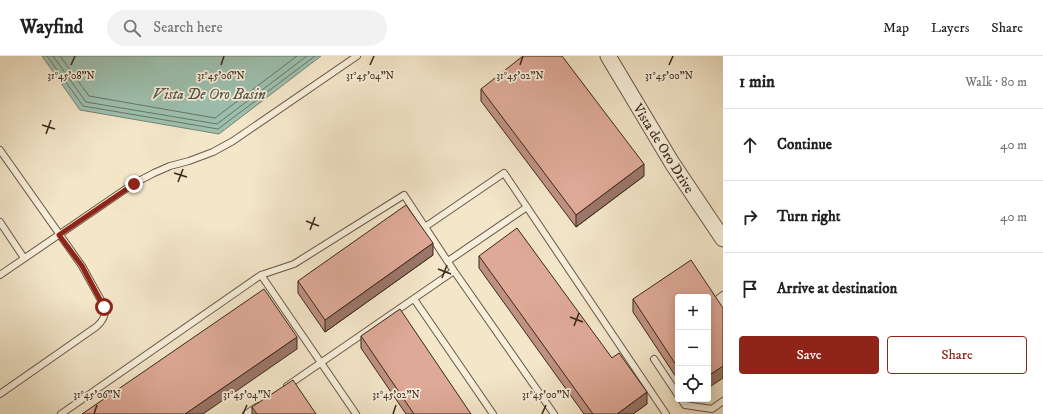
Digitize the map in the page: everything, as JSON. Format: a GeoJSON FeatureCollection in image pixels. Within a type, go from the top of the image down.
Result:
{"type":"FeatureCollection","features":[{"type":"Feature","properties":{"kind":"street","name":"Vista de Oro Drive"},"geometry":{"type":"LineString","coordinates":[[608,56],[672,163],[721,233]]}},
{"type":"Feature","properties":{"kind":"lane"},"geometry":{"type":"LineString","coordinates":[[0,274],[134,184],[170,166],[213,152],[233,141],[357,56]]}},
{"type":"Feature","properties":{"kind":"lane"},"geometry":{"type":"LineString","coordinates":[[0,150],[82,266],[104,307],[104,318],[96,327],[0,394]]}},
{"type":"Feature","properties":{"kind":"lane"},"geometry":{"type":"LineString","coordinates":[[425,227],[504,173],[666,414]]}},
{"type":"Feature","properties":{"kind":"lane"},"geometry":{"type":"LineString","coordinates":[[61,414],[261,275],[294,264],[404,195],[454,271],[554,414]]}},
{"type":"Feature","properties":{"kind":"lane"},"geometry":{"type":"LineString","coordinates":[[448,261],[527,207]]}},
{"type":"Feature","properties":{"kind":"lane"},"geometry":{"type":"LineString","coordinates":[[0,222],[24,258]]}},
{"type":"Feature","properties":{"kind":"lane"},"geometry":{"type":"LineString","coordinates":[[283,389],[454,271]]}},
{"type":"Feature","properties":{"kind":"lane"},"geometry":{"type":"LineString","coordinates":[[261,275],[356,414]]}},
{"type":"Feature","properties":{"kind":"lane"},"geometry":{"type":"LineString","coordinates":[[723,295],[719,298],[723,304]]}},
{"type":"Feature","properties":{"kind":"lane"},"geometry":{"type":"LineString","coordinates":[[414,299],[493,414]]}},
{"type":"Feature","properties":{"kind":"lane"},"geometry":{"type":"LineString","coordinates":[[654,359],[675,390]]}},
{"type":"Feature","properties":{"kind":"lane"},"geometry":{"type":"LineString","coordinates":[[683,402],[685,405],[712,409],[723,400]]}},
{"type":"Feature","properties":{"kind":"lane"},"geometry":{"type":"LineString","coordinates":[[246,414],[265,401]]}},
{"type":"Feature","properties":{"kind":"water","name":"Vista De Oro Basin"},"geometry":{"type":"Polygon","coordinates":[[[42,56],[321,56],[219,134],[80,110],[42,56]]]}},
{"type":"Feature","properties":{"kind":"building"},"geometry":{"type":"Polygon","coordinates":[[[523,56],[562,56],[644,164],[576,215],[481,89],[523,56]]]}},
{"type":"Feature","properties":{"kind":"building"},"geometry":{"type":"Polygon","coordinates":[[[406,205],[433,243],[325,320],[298,281],[406,205]]]}},
{"type":"Feature","properties":{"kind":"building"},"geometry":{"type":"Polygon","coordinates":[[[517,228],[612,358],[619,353],[647,392],[617,414],[593,414],[479,256],[517,228]]]}},
{"type":"Feature","properties":{"kind":"building"},"geometry":{"type":"Polygon","coordinates":[[[691,260],[723,308],[723,366],[711,374],[711,294],[675,294],[675,363],[633,299],[691,260]]]}},
{"type":"Feature","properties":{"kind":"building"},"geometry":{"type":"Polygon","coordinates":[[[264,289],[297,337],[185,414],[82,414],[264,289]]]}},
{"type":"Feature","properties":{"kind":"building"},"geometry":{"type":"Polygon","coordinates":[[[400,309],[471,414],[414,414],[361,336],[400,309]]]}},
{"type":"Feature","properties":{"kind":"building"},"geometry":{"type":"Polygon","coordinates":[[[293,380],[316,414],[257,414],[252,407],[293,380]]]}},
{"type":"Feature","properties":{"kind":"route"},"geometry":{"type":"LineString","coordinates":[[104,307],[82,266],[59,235],[134,184]]}}]}
